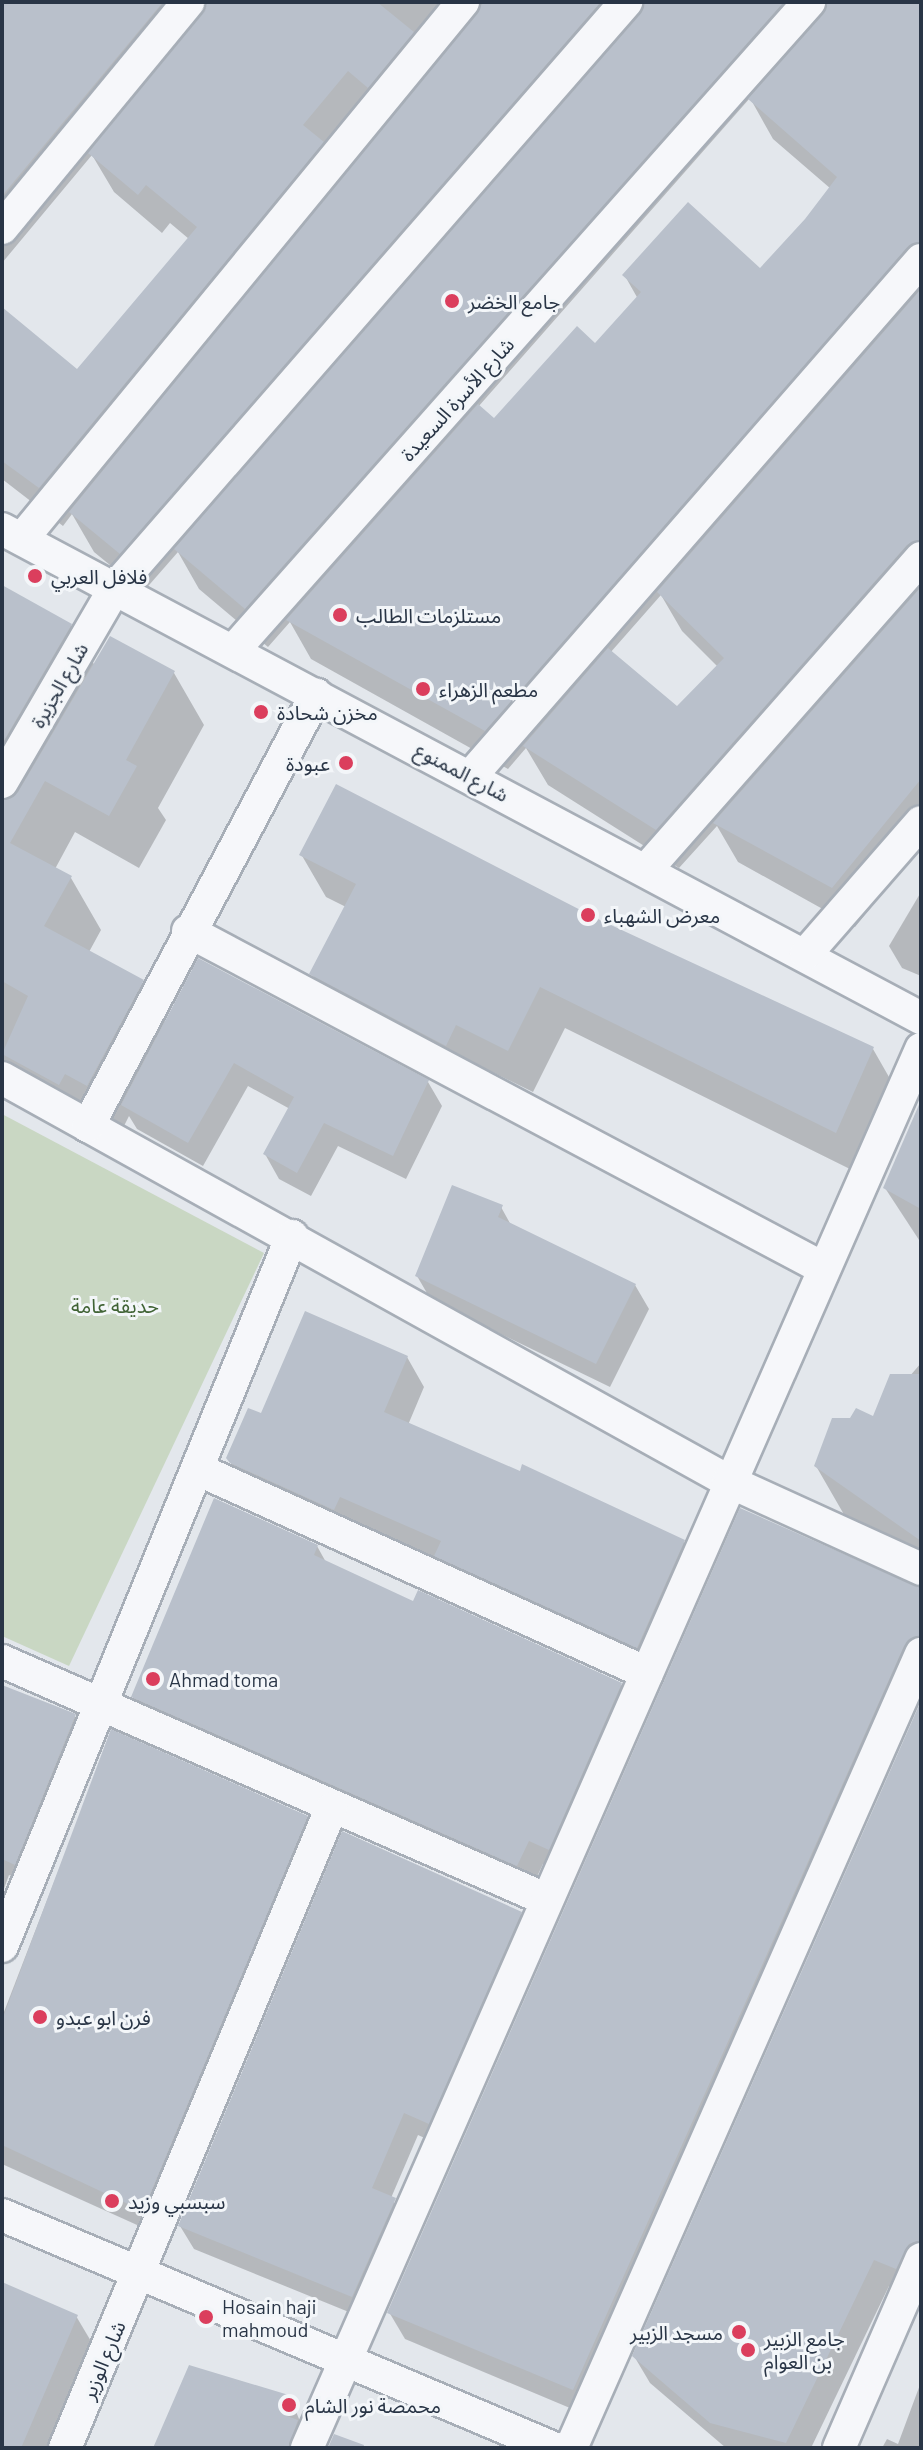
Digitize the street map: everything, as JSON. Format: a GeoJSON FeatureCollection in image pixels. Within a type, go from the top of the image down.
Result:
{"type":"FeatureCollection","features":[{"type":"Feature","properties":{"kind":"street"},"geometry":{"type":"LineString","coordinates":[[2,228],[188,2]]}},
{"type":"Feature","properties":{"kind":"street"},"geometry":{"type":"LineString","coordinates":[[12,534],[463,2]]}},
{"type":"Feature","properties":{"kind":"street","name":"شارع الجزيرة"},"geometry":{"type":"LineString","coordinates":[[2,782],[115,588],[626,2]]}},
{"type":"Feature","properties":{"kind":"street","name":"شارع الأسرة السعيدة"},"geometry":{"type":"LineString","coordinates":[[233,651],[809,2]]}},
{"type":"Feature","properties":{"kind":"street"},"geometry":{"type":"LineString","coordinates":[[470,777],[921,260]]}},
{"type":"Feature","properties":{"kind":"street","name":"شارع الممنوع"},"geometry":{"type":"LineString","coordinates":[[12,534],[806,954],[921,1018]]}},
{"type":"Feature","properties":{"kind":"street"},"geometry":{"type":"LineString","coordinates":[[646,870],[921,558]]}},
{"type":"Feature","properties":{"kind":"street"},"geometry":{"type":"LineString","coordinates":[[88,1126],[188,931],[316,695]]}},
{"type":"Feature","properties":{"kind":"street"},"geometry":{"type":"LineString","coordinates":[[806,954],[921,822]]}},
{"type":"Feature","properties":{"kind":"street"},"geometry":{"type":"LineString","coordinates":[[188,931],[823,1268]]}},
{"type":"Feature","properties":{"kind":"street"},"geometry":{"type":"LineString","coordinates":[[307,2448],[543,1898],[647,1673],[728,1481],[921,1049]]}},
{"type":"Feature","properties":{"kind":"street"},"geometry":{"type":"LineString","coordinates":[[2,1078],[292,1236],[728,1481],[921,1569]]}},
{"type":"Feature","properties":{"kind":"street"},"geometry":{"type":"LineString","coordinates":[[2,1946],[292,1236]]}},
{"type":"Feature","properties":{"kind":"street"},"geometry":{"type":"LineString","coordinates":[[197,1469],[647,1673]]}},
{"type":"Feature","properties":{"kind":"street"},"geometry":{"type":"LineString","coordinates":[[571,2448],[921,1654]]}},
{"type":"Feature","properties":{"kind":"street"},"geometry":{"type":"LineString","coordinates":[[2,1661],[101,1702],[331,1809],[543,1898]]}},
{"type":"Feature","properties":{"kind":"street","name":"شارع الوزير"},"geometry":{"type":"LineString","coordinates":[[65,2448],[141,2273],[331,1809]]}},
{"type":"Feature","properties":{"kind":"street"},"geometry":{"type":"LineString","coordinates":[[2,2215],[347,2358],[553,2448]]}},
{"type":"Feature","properties":{"kind":"street"},"geometry":{"type":"LineString","coordinates":[[839,2448],[921,2259]]}},
{"type":"Feature","properties":{"kind":"green space","name":"حديقة عامة"},"geometry":{"type":"Polygon","coordinates":[[[2,1114],[264,1253],[69,1666],[2,1636],[2,1114]]]}},
{"type":"Feature","properties":{"kind":"building"},"geometry":{"type":"Polygon","coordinates":[[[2,2],[163,2],[2,196],[2,2]]]}},
{"type":"Feature","properties":{"kind":"building"},"geometry":{"type":"Polygon","coordinates":[[[207,2],[377,2],[414,32],[368,88],[348,71],[303,125],[324,142],[39,488],[2,461],[2,307],[77,369],[197,227],[146,185],[138,195],[88,153],[207,2]]]}},
{"type":"Feature","properties":{"kind":"building"},"geometry":{"type":"Polygon","coordinates":[[[484,2],[601,2],[120,554],[69,512],[484,2]]]}},
{"type":"Feature","properties":{"kind":"building","name":"جامع الخضر"},"geometry":{"type":"Polygon","coordinates":[[[644,2],[784,2],[245,609],[174,549],[644,2]]]}},
{"type":"Feature","properties":{"kind":"building"},"geometry":{"type":"Polygon","coordinates":[[[827,2],[921,2],[921,242],[907,248],[485,731],[286,620],[478,404],[494,418],[577,326],[595,343],[641,292],[622,275],[688,202],[760,268],[805,219],[837,177],[748,99],[827,2]]]}},
{"type":"Feature","properties":{"kind":"building"},"geometry":{"type":"Polygon","coordinates":[[[921,289],[921,540],[907,545],[656,830],[523,746],[608,648],[677,706],[724,658],[657,592],[921,289]]]}},
{"type":"Feature","properties":{"kind":"building"},"geometry":{"type":"Polygon","coordinates":[[[2,585],[72,624],[2,744],[2,585]]]}},
{"type":"Feature","properties":{"kind":"building"},"geometry":{"type":"Polygon","coordinates":[[[921,587],[921,779],[832,888],[713,823],[921,587]]]}},
{"type":"Feature","properties":{"kind":"building"},"geometry":{"type":"Polygon","coordinates":[[[110,636],[175,671],[126,760],[137,766],[109,816],[45,781],[10,843],[72,876],[44,926],[144,980],[87,1086],[65,1074],[59,1085],[2,1054],[28,996],[2,981],[2,801],[18,792],[110,636]]]}},
{"type":"Feature","properties":{"kind":"building"},"geometry":{"type":"Polygon","coordinates":[[[336,784],[598,919],[874,1047],[836,1133],[540,987],[508,1051],[456,1025],[446,1046],[309,974],[356,884],[299,855],[336,784]]]}},
{"type":"Feature","properties":{"kind":"building"},"geometry":{"type":"Polygon","coordinates":[[[198,958],[429,1080],[393,1156],[324,1123],[297,1173],[263,1154],[294,1097],[234,1063],[188,1143],[121,1105],[198,958]]]}},
{"type":"Feature","properties":{"kind":"building"},"geometry":{"type":"Polygon","coordinates":[[[921,1100],[921,1209],[883,1188],[921,1100]]]}},
{"type":"Feature","properties":{"kind":"building"},"geometry":{"type":"Polygon","coordinates":[[[452,1185],[503,1205],[498,1217],[636,1284],[596,1364],[415,1276],[452,1185]]]}},
{"type":"Feature","properties":{"kind":"building"},"geometry":{"type":"Polygon","coordinates":[[[305,1311],[408,1356],[384,1412],[520,1471],[522,1464],[685,1540],[637,1648],[434,1556],[441,1541],[340,1497],[334,1510],[230,1463],[226,1458],[248,1408],[261,1413],[305,1311]]]}},
{"type":"Feature","properties":{"kind":"building"},"geometry":{"type":"Polygon","coordinates":[[[890,1374],[921,1374],[921,1541],[814,1466],[832,1418],[850,1418],[856,1408],[873,1416],[890,1374]]]}},
{"type":"Feature","properties":{"kind":"building"},"geometry":{"type":"Polygon","coordinates":[[[214,1498],[318,1545],[314,1555],[413,1601],[418,1590],[622,1683],[549,1850],[529,1841],[517,1866],[131,1697],[214,1498]]]}},
{"type":"Feature","properties":{"kind":"building"},"geometry":{"type":"Polygon","coordinates":[[[740,1508],[921,1588],[921,1635],[904,1646],[573,2390],[387,2313],[740,1508]]]}},
{"type":"Feature","properties":{"kind":"building"},"geometry":{"type":"Polygon","coordinates":[[[2,1685],[76,1714],[15,1865],[2,1859],[2,1685]]]}},
{"type":"Feature","properties":{"kind":"building"},"geometry":{"type":"Polygon","coordinates":[[[921,1701],[921,2240],[909,2244],[896,2269],[874,2260],[786,2443],[710,2423],[632,2356],[921,1701]]]}},
{"type":"Feature","properties":{"kind":"building"},"geometry":{"type":"Polygon","coordinates":[[[111,1729],[308,1816],[143,2211],[2,2145],[2,2020],[111,1729]]]}},
{"type":"Feature","properties":{"kind":"building"},"geometry":{"type":"Polygon","coordinates":[[[342,1831],[522,1912],[429,2124],[404,2113],[372,2188],[396,2198],[352,2297],[178,2226],[342,1831]]]}},
{"type":"Feature","properties":{"kind":"building"},"geometry":{"type":"Polygon","coordinates":[[[2,2282],[78,2315],[21,2448],[2,2448],[2,2282]]]}},
{"type":"Feature","properties":{"kind":"building"},"geometry":{"type":"Polygon","coordinates":[[[189,2365],[292,2396],[284,2415],[298,2420],[288,2448],[153,2448],[189,2365]]]}},
{"type":"Feature","properties":{"kind":"building"},"geometry":{"type":"Polygon","coordinates":[[[334,2434],[364,2445],[363,2448],[328,2448],[334,2434]]]}},
{"type":"Feature","properties":{"kind":"place","name":"جامع الخضر"},"geometry":{"type":"Point","coordinates":[452,301]}},
{"type":"Feature","properties":{"kind":"place","name":"فلافل العربي"},"geometry":{"type":"Point","coordinates":[35,576]}},
{"type":"Feature","properties":{"kind":"place","name":"مستلزمات الطالب"},"geometry":{"type":"Point","coordinates":[340,615]}},
{"type":"Feature","properties":{"kind":"place","name":"مطعم الزهراء"},"geometry":{"type":"Point","coordinates":[423,689]}},
{"type":"Feature","properties":{"kind":"place","name":"مخزن شحادة"},"geometry":{"type":"Point","coordinates":[261,712]}},
{"type":"Feature","properties":{"kind":"place","name":"عبودة"},"geometry":{"type":"Point","coordinates":[346,763]}},
{"type":"Feature","properties":{"kind":"place","name":"معرض الشهباء"},"geometry":{"type":"Point","coordinates":[588,915]}},
{"type":"Feature","properties":{"kind":"place","name":"Ahmad toma"},"geometry":{"type":"Point","coordinates":[153,1679]}},
{"type":"Feature","properties":{"kind":"place","name":"فرن ابو عبدو"},"geometry":{"type":"Point","coordinates":[40,2017]}},
{"type":"Feature","properties":{"kind":"place","name":"سبسبي وزيد"},"geometry":{"type":"Point","coordinates":[112,2201]}},
{"type":"Feature","properties":{"kind":"place","name":"Hosain haji mahmoud"},"geometry":{"type":"Point","coordinates":[206,2317]}},
{"type":"Feature","properties":{"kind":"place","name":"مسجد الزبير"},"geometry":{"type":"Point","coordinates":[739,2332]}},
{"type":"Feature","properties":{"kind":"place","name":"جامع الزبير بن العوام"},"geometry":{"type":"Point","coordinates":[748,2350]}},
{"type":"Feature","properties":{"kind":"place","name":"محمصة نور الشام"},"geometry":{"type":"Point","coordinates":[289,2405]}}]}
